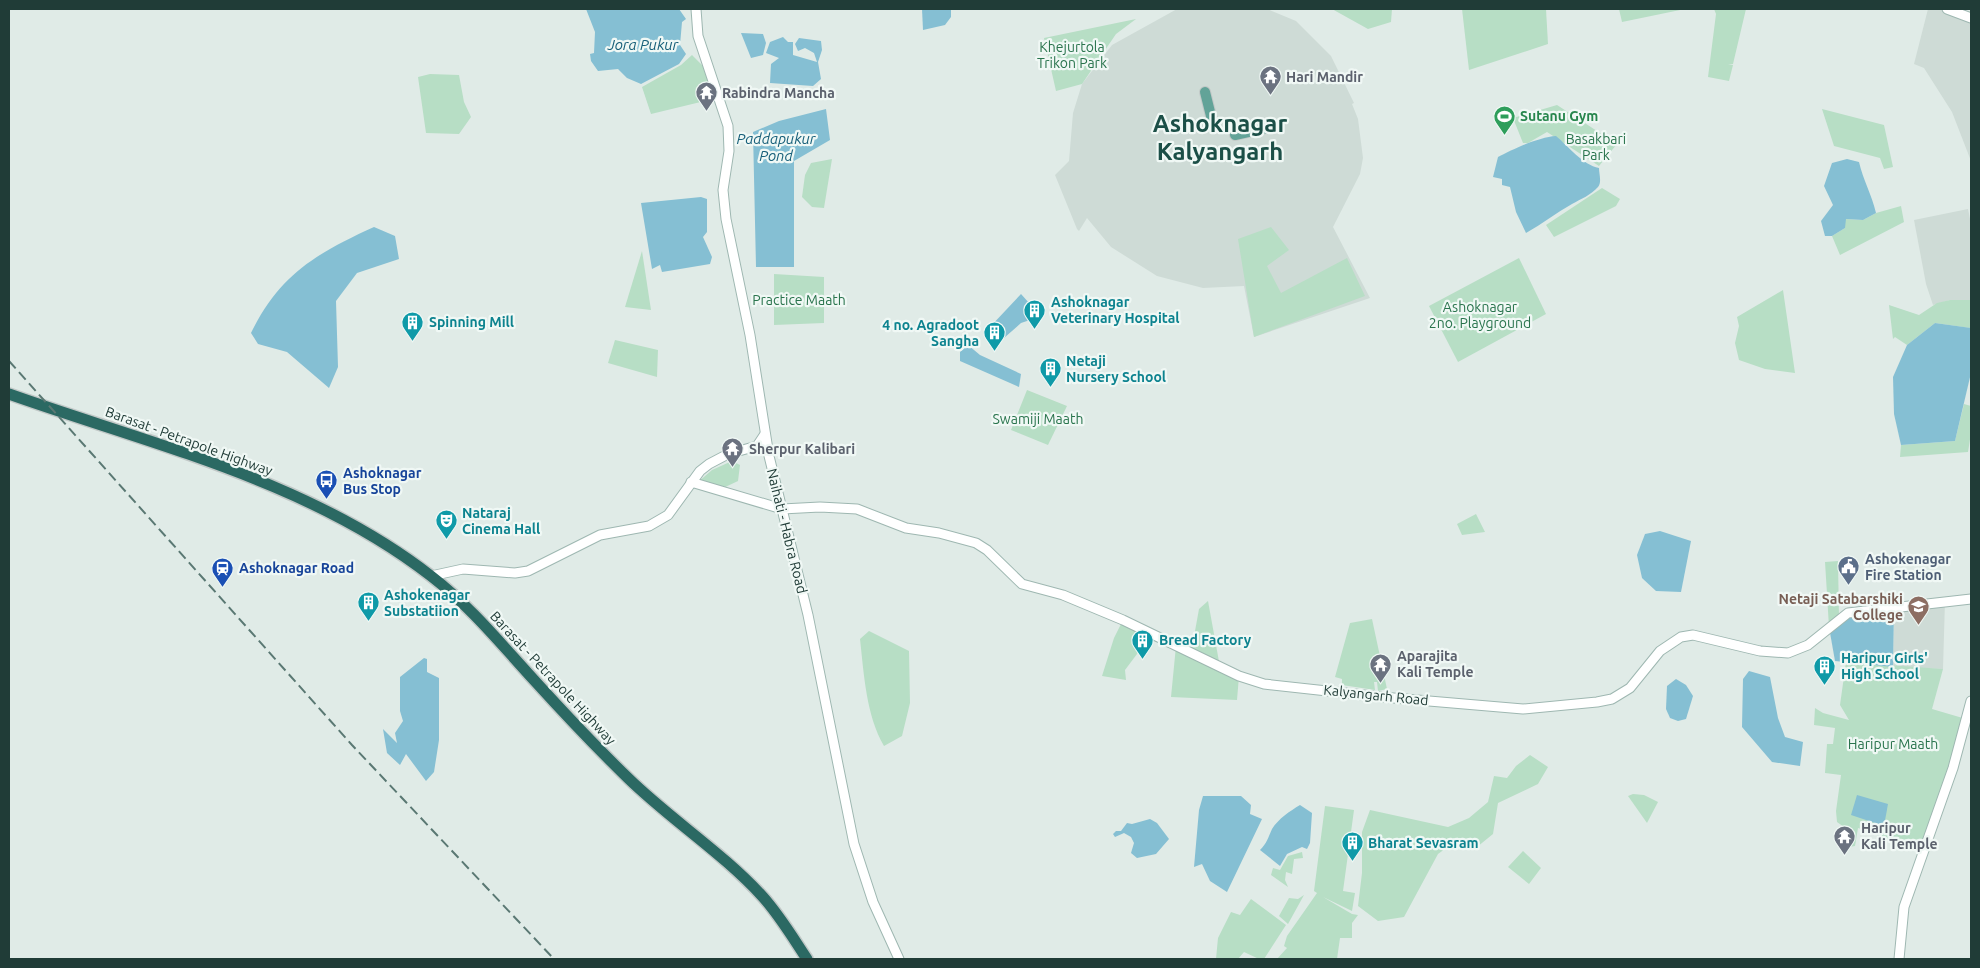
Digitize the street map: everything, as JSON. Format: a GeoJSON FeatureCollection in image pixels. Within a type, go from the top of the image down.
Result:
{"type":"FeatureCollection","features":[{"type":"Feature","properties":{"kind":"highway","name":"Barasat - Petrapole Highway"},"geometry":{"type":"LineString","coordinates":[[9,394],[200,458],[305,500],[369,534],[431,576],[487,628],[585,735],[627,776],[662,809],[742,876],[763,897],[806,959]]}},
{"type":"Feature","properties":{"kind":"main road","name":"Naihati - Habra Road"},"geometry":{"type":"LineString","coordinates":[[696,9],[698,36],[728,126],[729,151],[723,190],[726,219],[750,335],[765,434],[808,615],[854,844],[873,902],[900,959]]}},
{"type":"Feature","properties":{"kind":"main road"},"geometry":{"type":"LineString","coordinates":[[1946,9],[1971,18]]}},
{"type":"Feature","properties":{"kind":"main road"},"geometry":{"type":"LineString","coordinates":[[1205,92],[1213,124]]}},
{"type":"Feature","properties":{"kind":"main road"},"geometry":{"type":"LineString","coordinates":[[1235,135],[1266,128]]}},
{"type":"Feature","properties":{"kind":"main road"},"geometry":{"type":"LineString","coordinates":[[431,576],[456,570],[478,569],[515,574],[531,570],[591,538],[635,530],[659,522],[668,514],[691,482],[709,464],[728,454],[757,446],[765,434]]}},
{"type":"Feature","properties":{"kind":"main road","name":"Kalyangarh Road"},"geometry":{"type":"LineString","coordinates":[[691,482],[782,509],[820,507],[858,509],[906,528],[939,533],[976,543],[987,550],[1010,575],[1022,584],[1064,595],[1123,620],[1249,680],[1330,692],[1497,707],[1536,708],[1612,699],[1630,688],[1660,651],[1682,637],[1693,635],[1760,651],[1788,653],[1808,645],[1848,613],[1971,599]]}},
{"type":"Feature","properties":{"kind":"main road"},"geometry":{"type":"LineString","coordinates":[[448,590],[449,577],[456,570]]}},
{"type":"Feature","properties":{"kind":"main road"},"geometry":{"type":"LineString","coordinates":[[1899,959],[1904,908],[1925,841],[1953,768],[1971,701]]}},
{"type":"Feature","properties":{"kind":"shaded area"},"geometry":{"type":"Polygon","coordinates":[[[1177,9],[1267,9],[1296,21],[1331,56],[1354,103],[1352,104],[1358,119],[1363,158],[1360,174],[1333,227],[1370,298],[1254,337],[1244,286],[1203,288],[1157,276],[1111,247],[1087,218],[1079,231],[1077,229],[1055,175],[1069,161],[1073,113],[1082,84],[1112,45],[1177,9]]]}},
{"type":"Feature","properties":{"kind":"shaded area"},"geometry":{"type":"Polygon","coordinates":[[[1928,9],[1947,9],[1971,18],[1971,161],[1952,112],[1924,68],[1914,64],[1928,9]]]}},
{"type":"Feature","properties":{"kind":"shaded area"},"geometry":{"type":"Polygon","coordinates":[[[1968,209],[1971,224],[1971,300],[1950,300],[1933,305],[1926,284],[1914,220],[1968,209]]]}},
{"type":"Feature","properties":{"kind":"shaded area","name":"Netaji Satabarshiki College"},"geometry":{"type":"Polygon","coordinates":[[[1945,601],[1943,669],[1893,667],[1894,607],[1945,601]]]}},
{"type":"Feature","properties":{"kind":"green space"},"geometry":{"type":"Polygon","coordinates":[[[1332,9],[1392,9],[1391,22],[1368,29],[1332,9]]]}},
{"type":"Feature","properties":{"kind":"green space"},"geometry":{"type":"Polygon","coordinates":[[[1462,9],[1546,9],[1548,44],[1469,70],[1462,9]]]}},
{"type":"Feature","properties":{"kind":"green space"},"geometry":{"type":"Polygon","coordinates":[[[1619,9],[1685,9],[1622,22],[1619,9]]]}},
{"type":"Feature","properties":{"kind":"green space"},"geometry":{"type":"Polygon","coordinates":[[[1714,9],[1746,9],[1733,64],[1728,64],[1733,65],[1729,81],[1708,77],[1716,14],[1714,9]]]}},
{"type":"Feature","properties":{"kind":"green space","name":"Khejurtola Trikon Park"},"geometry":{"type":"Polygon","coordinates":[[[1136,19],[1116,34],[1082,84],[1056,91],[1044,38],[1136,19]]]}},
{"type":"Feature","properties":{"kind":"green space"},"geometry":{"type":"Polygon","coordinates":[[[692,55],[704,67],[713,99],[651,114],[642,87],[681,65],[692,55]]]}},
{"type":"Feature","properties":{"kind":"green space"},"geometry":{"type":"Polygon","coordinates":[[[430,74],[459,75],[464,102],[471,117],[459,134],[426,133],[418,77],[430,74]]]}},
{"type":"Feature","properties":{"kind":"green space","name":"Basakbari Park"},"geometry":{"type":"Polygon","coordinates":[[[1557,105],[1617,144],[1599,166],[1547,132],[1528,143],[1523,143],[1513,118],[1557,105]]]}},
{"type":"Feature","properties":{"kind":"green space"},"geometry":{"type":"Polygon","coordinates":[[[1822,109],[1884,125],[1893,167],[1884,169],[1880,158],[1834,146],[1822,109]]]}},
{"type":"Feature","properties":{"kind":"green space"},"geometry":{"type":"Polygon","coordinates":[[[832,159],[824,208],[812,207],[802,197],[805,175],[811,163],[832,159]]]}},
{"type":"Feature","properties":{"kind":"green space"},"geometry":{"type":"Polygon","coordinates":[[[1602,188],[1620,199],[1616,206],[1554,237],[1546,225],[1602,188]]]}},
{"type":"Feature","properties":{"kind":"green space"},"geometry":{"type":"Polygon","coordinates":[[[1901,206],[1904,222],[1840,255],[1832,236],[1845,228],[1845,219],[1863,220],[1876,213],[1901,206]]]}},
{"type":"Feature","properties":{"kind":"green space"},"geometry":{"type":"Polygon","coordinates":[[[1271,227],[1289,250],[1267,266],[1281,293],[1347,258],[1365,296],[1254,337],[1238,239],[1271,227]]]}},
{"type":"Feature","properties":{"kind":"green space"},"geometry":{"type":"Polygon","coordinates":[[[642,251],[651,310],[625,307],[642,251]]]}},
{"type":"Feature","properties":{"kind":"green space","name":"Ashoknagar 2no. Playground"},"geometry":{"type":"Polygon","coordinates":[[[1519,258],[1546,314],[1458,362],[1429,306],[1519,258]]]}},
{"type":"Feature","properties":{"kind":"green space","name":"Practice Maath"},"geometry":{"type":"Polygon","coordinates":[[[774,274],[824,277],[824,323],[774,325],[774,274]]]}},
{"type":"Feature","properties":{"kind":"green space"},"geometry":{"type":"Polygon","coordinates":[[[1783,290],[1795,373],[1765,369],[1739,360],[1735,343],[1739,326],[1737,317],[1783,290]]]}},
{"type":"Feature","properties":{"kind":"green space"},"geometry":{"type":"Polygon","coordinates":[[[1950,300],[1971,300],[1970,328],[1935,323],[1907,345],[1895,337],[1893,339],[1889,305],[1919,315],[1937,303],[1950,300]]]}},
{"type":"Feature","properties":{"kind":"green space"},"geometry":{"type":"Polygon","coordinates":[[[615,340],[658,350],[657,377],[608,363],[615,340]]]}},
{"type":"Feature","properties":{"kind":"green space","name":"Swamiji Maath"},"geometry":{"type":"Polygon","coordinates":[[[1027,390],[1067,406],[1048,445],[1011,430],[1027,390]]]}},
{"type":"Feature","properties":{"kind":"green space"},"geometry":{"type":"Polygon","coordinates":[[[1964,404],[1971,406],[1971,433],[1968,452],[1900,457],[1901,445],[1955,441],[1964,404]]]}},
{"type":"Feature","properties":{"kind":"green space"},"geometry":{"type":"Polygon","coordinates":[[[732,461],[740,465],[738,481],[721,489],[697,483],[712,470],[732,461]]]}},
{"type":"Feature","properties":{"kind":"green space"},"geometry":{"type":"Polygon","coordinates":[[[1476,514],[1485,532],[1462,535],[1457,524],[1476,514]]]}},
{"type":"Feature","properties":{"kind":"green space"},"geometry":{"type":"Polygon","coordinates":[[[1838,561],[1839,618],[1829,627],[1825,562],[1838,561]]]}},
{"type":"Feature","properties":{"kind":"green space"},"geometry":{"type":"Polygon","coordinates":[[[1208,601],[1220,667],[1239,676],[1237,700],[1171,697],[1176,646],[1191,653],[1199,609],[1208,601]]]}},
{"type":"Feature","properties":{"kind":"green space"},"geometry":{"type":"Polygon","coordinates":[[[1372,619],[1387,689],[1378,691],[1377,682],[1374,682],[1375,690],[1342,685],[1342,679],[1335,677],[1350,623],[1372,619]]]}},
{"type":"Feature","properties":{"kind":"green space"},"geometry":{"type":"Polygon","coordinates":[[[1123,620],[1152,634],[1125,670],[1126,680],[1102,676],[1114,638],[1123,620]]]}},
{"type":"Feature","properties":{"kind":"green space"},"geometry":{"type":"Polygon","coordinates":[[[869,631],[909,651],[910,703],[902,736],[884,746],[873,721],[865,680],[860,639],[869,631]]]}},
{"type":"Feature","properties":{"kind":"green space","name":"Haripur Maath"},"geometry":{"type":"Polygon","coordinates":[[[1846,662],[1943,669],[1932,709],[1966,719],[1923,848],[1897,842],[1858,828],[1855,846],[1849,847],[1842,841],[1844,827],[1837,822],[1836,811],[1841,775],[1825,773],[1827,744],[1833,744],[1835,728],[1814,725],[1815,708],[1823,713],[1849,720],[1840,705],[1846,662]]]}},
{"type":"Feature","properties":{"kind":"green space"},"geometry":{"type":"Polygon","coordinates":[[[1530,755],[1548,767],[1538,784],[1498,803],[1493,834],[1477,847],[1460,838],[1438,854],[1404,917],[1378,921],[1358,906],[1362,873],[1362,832],[1370,810],[1448,827],[1469,818],[1488,802],[1494,776],[1507,778],[1516,766],[1530,755]]]}},
{"type":"Feature","properties":{"kind":"green space"},"geometry":{"type":"Polygon","coordinates":[[[1633,794],[1644,795],[1658,802],[1647,823],[1628,796],[1633,794]]]}},
{"type":"Feature","properties":{"kind":"green space"},"geometry":{"type":"Polygon","coordinates":[[[1325,806],[1354,810],[1343,891],[1355,893],[1352,911],[1323,897],[1352,914],[1358,915],[1352,923],[1352,938],[1340,938],[1337,959],[1277,959],[1287,948],[1284,946],[1287,936],[1317,893],[1314,891],[1325,806]]]}},
{"type":"Feature","properties":{"kind":"green space"},"geometry":{"type":"Polygon","coordinates":[[[1523,851],[1541,868],[1529,884],[1508,867],[1523,851]]]}},
{"type":"Feature","properties":{"kind":"green space"},"geometry":{"type":"Polygon","coordinates":[[[1302,852],[1303,858],[1294,859],[1292,874],[1286,872],[1285,880],[1288,887],[1271,875],[1273,868],[1280,870],[1288,856],[1302,852]]]}},
{"type":"Feature","properties":{"kind":"green space"},"geometry":{"type":"Polygon","coordinates":[[[1304,895],[1288,924],[1279,916],[1289,898],[1298,899],[1304,895]]]}},
{"type":"Feature","properties":{"kind":"green space"},"geometry":{"type":"Polygon","coordinates":[[[1251,899],[1286,925],[1264,959],[1259,959],[1244,952],[1238,959],[1216,959],[1218,938],[1231,912],[1240,915],[1251,899]]]}},
{"type":"Feature","properties":{"kind":"water","name":"Jora Pukur"},"geometry":{"type":"Polygon","coordinates":[[[586,9],[679,9],[686,19],[682,22],[680,45],[686,54],[679,64],[641,84],[627,78],[618,69],[598,71],[591,61],[590,54],[594,53],[595,32],[586,9]]]}},
{"type":"Feature","properties":{"kind":"water"},"geometry":{"type":"Polygon","coordinates":[[[922,9],[951,9],[951,17],[945,25],[923,30],[922,9]]]}},
{"type":"Feature","properties":{"kind":"water"},"geometry":{"type":"Polygon","coordinates":[[[741,33],[763,34],[766,43],[763,55],[751,58],[741,33]]]}},
{"type":"Feature","properties":{"kind":"water"},"geometry":{"type":"Polygon","coordinates":[[[783,37],[788,42],[793,42],[793,55],[817,62],[814,53],[805,48],[798,51],[795,44],[799,38],[821,41],[822,50],[818,62],[821,79],[813,86],[770,83],[771,64],[779,58],[766,53],[770,42],[783,37]]]}},
{"type":"Feature","properties":{"kind":"water","name":"Paddapukur Pond"},"geometry":{"type":"Polygon","coordinates":[[[826,109],[830,140],[794,161],[794,267],[756,267],[753,132],[779,121],[826,109]]]}},
{"type":"Feature","properties":{"kind":"water"},"geometry":{"type":"Polygon","coordinates":[[[1556,136],[1587,163],[1599,168],[1599,185],[1589,195],[1566,207],[1526,233],[1516,212],[1510,187],[1502,185],[1502,179],[1493,177],[1498,157],[1534,141],[1556,136]]]}},
{"type":"Feature","properties":{"kind":"water"},"geometry":{"type":"Polygon","coordinates":[[[1847,159],[1859,162],[1876,213],[1863,220],[1846,219],[1845,228],[1832,236],[1825,236],[1821,221],[1833,205],[1824,186],[1832,163],[1847,159]]]}},
{"type":"Feature","properties":{"kind":"water"},"geometry":{"type":"Polygon","coordinates":[[[701,197],[707,199],[707,232],[703,237],[712,257],[710,264],[662,272],[660,265],[652,269],[641,203],[701,197]]]}},
{"type":"Feature","properties":{"kind":"water"},"geometry":{"type":"Polygon","coordinates":[[[374,227],[395,236],[399,259],[357,273],[336,301],[338,367],[329,388],[287,352],[258,344],[251,333],[274,295],[288,280],[318,256],[374,227]]]}},
{"type":"Feature","properties":{"kind":"water"},"geometry":{"type":"Polygon","coordinates":[[[1021,294],[1039,314],[1033,319],[1021,323],[1004,338],[997,337],[990,327],[1021,294]]]}},
{"type":"Feature","properties":{"kind":"water"},"geometry":{"type":"Polygon","coordinates":[[[1935,323],[1971,328],[1971,373],[1955,441],[1901,445],[1894,414],[1893,377],[1907,345],[1935,323]]]}},
{"type":"Feature","properties":{"kind":"water"},"geometry":{"type":"Polygon","coordinates":[[[968,345],[980,355],[1021,374],[1019,387],[960,361],[960,352],[968,345]]]}},
{"type":"Feature","properties":{"kind":"water"},"geometry":{"type":"Polygon","coordinates":[[[1660,531],[1691,541],[1681,592],[1656,591],[1642,578],[1637,555],[1645,534],[1660,531]]]}},
{"type":"Feature","properties":{"kind":"water"},"geometry":{"type":"Polygon","coordinates":[[[1894,607],[1893,667],[1835,661],[1829,627],[1839,618],[1894,607]]]}},
{"type":"Feature","properties":{"kind":"water"},"geometry":{"type":"Polygon","coordinates":[[[424,658],[427,659],[427,672],[439,678],[439,740],[434,772],[426,781],[406,754],[400,765],[387,753],[383,729],[397,743],[395,733],[403,721],[400,711],[400,677],[424,658]]]}},
{"type":"Feature","properties":{"kind":"water"},"geometry":{"type":"Polygon","coordinates":[[[1749,671],[1770,677],[1778,718],[1785,737],[1803,742],[1800,766],[1772,762],[1742,727],[1743,679],[1749,671]]]}},
{"type":"Feature","properties":{"kind":"water"},"geometry":{"type":"Polygon","coordinates":[[[1676,679],[1686,685],[1693,696],[1686,719],[1678,721],[1670,718],[1666,709],[1667,686],[1676,679]]]}},
{"type":"Feature","properties":{"kind":"water"},"geometry":{"type":"Polygon","coordinates":[[[1857,795],[1888,804],[1884,826],[1851,815],[1857,795]]]}},
{"type":"Feature","properties":{"kind":"water"},"geometry":{"type":"Polygon","coordinates":[[[1203,796],[1241,796],[1251,805],[1250,814],[1262,819],[1227,892],[1210,881],[1202,864],[1194,867],[1199,810],[1203,796]]]}},
{"type":"Feature","properties":{"kind":"water"},"geometry":{"type":"Polygon","coordinates":[[[1300,805],[1312,813],[1310,843],[1307,849],[1302,847],[1287,854],[1280,866],[1260,850],[1278,822],[1300,805]]]}},
{"type":"Feature","properties":{"kind":"water"},"geometry":{"type":"Polygon","coordinates":[[[1150,819],[1157,823],[1169,839],[1156,854],[1137,858],[1131,853],[1134,843],[1131,837],[1124,833],[1115,837],[1113,834],[1116,831],[1121,831],[1127,823],[1132,824],[1150,819]]]}},
{"type":"Feature","properties":{"kind":"railway"},"geometry":{"type":"LineString","coordinates":[[9,361],[352,745],[554,959]]}},
{"type":"Feature","properties":{"kind":"place","name":"Hari Mandir"},"geometry":{"type":"Point","coordinates":[1270,96]}},
{"type":"Feature","properties":{"kind":"place","name":"Rabindra Mancha"},"geometry":{"type":"Point","coordinates":[706,112]}},
{"type":"Feature","properties":{"kind":"place","name":"Sutanu Gym"},"geometry":{"type":"Point","coordinates":[1504,135]}},
{"type":"Feature","properties":{"kind":"place","name":"Ashoknagar Veterinary Hospital"},"geometry":{"type":"Point","coordinates":[1035,329]}},
{"type":"Feature","properties":{"kind":"place","name":"Spinning Mill"},"geometry":{"type":"Point","coordinates":[413,341]}},
{"type":"Feature","properties":{"kind":"place","name":"4 no. Agradoot Sangha"},"geometry":{"type":"Point","coordinates":[995,352]}},
{"type":"Feature","properties":{"kind":"place","name":"Netaji Nursery School"},"geometry":{"type":"Point","coordinates":[1050,388]}},
{"type":"Feature","properties":{"kind":"place","name":"Sherpur Kalibari"},"geometry":{"type":"Point","coordinates":[733,468]}},
{"type":"Feature","properties":{"kind":"place","name":"Ashoknagar Bus Stop"},"geometry":{"type":"Point","coordinates":[327,500]}},
{"type":"Feature","properties":{"kind":"place","name":"Nataraj Cinema Hall"},"geometry":{"type":"Point","coordinates":[446,540]}},
{"type":"Feature","properties":{"kind":"place","name":"Ashokenagar Fire Station"},"geometry":{"type":"Point","coordinates":[1849,586]}},
{"type":"Feature","properties":{"kind":"place","name":"Ashoknagar Road"},"geometry":{"type":"Point","coordinates":[223,587]}},
{"type":"Feature","properties":{"kind":"place","name":"Ashokenagar Substatiion"},"geometry":{"type":"Point","coordinates":[368,622]}},
{"type":"Feature","properties":{"kind":"place","name":"Netaji Satabarshiki College"},"geometry":{"type":"Point","coordinates":[1919,626]}},
{"type":"Feature","properties":{"kind":"place","name":"Bread Factory"},"geometry":{"type":"Point","coordinates":[1143,659]}},
{"type":"Feature","properties":{"kind":"place","name":"Aparajita Kali Temple"},"geometry":{"type":"Point","coordinates":[1381,683]}},
{"type":"Feature","properties":{"kind":"place","name":"Haripur Girls' High School"},"geometry":{"type":"Point","coordinates":[1825,685]}},
{"type":"Feature","properties":{"kind":"place","name":"Haripur Kali Temple"},"geometry":{"type":"Point","coordinates":[1845,855]}},
{"type":"Feature","properties":{"kind":"place","name":"Bharat Sevasram"},"geometry":{"type":"Point","coordinates":[1352,862]}},
{"type":"Feature","properties":{"kind":"district","name":"Ashoknagar Kalyangarh"},"geometry":{"type":"Point","coordinates":[1220,137]}}]}
